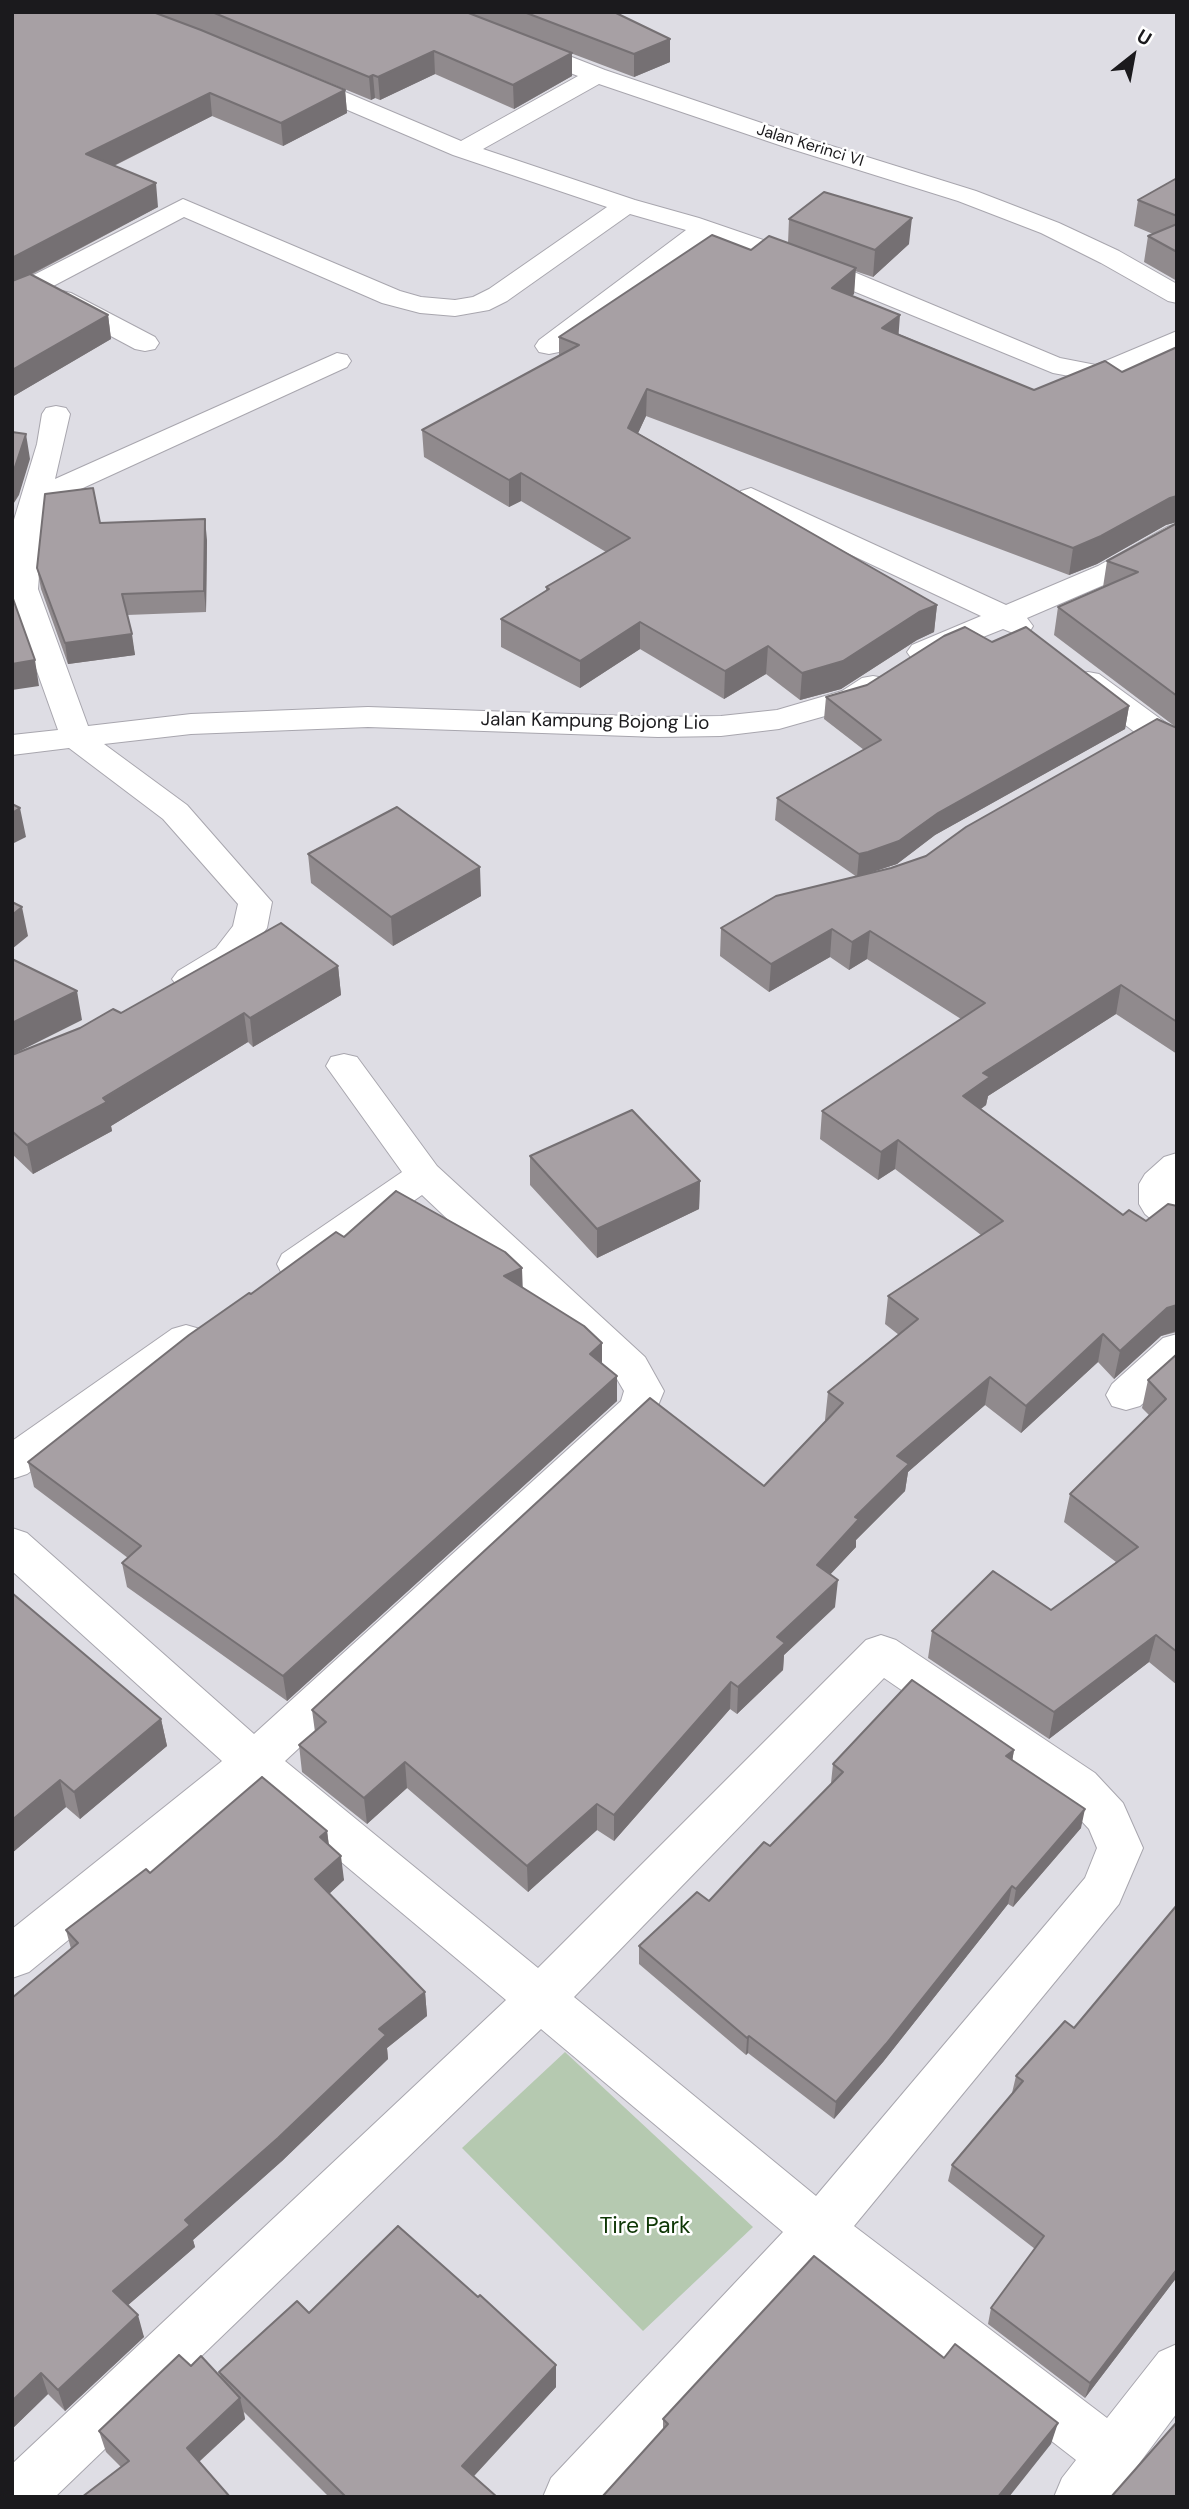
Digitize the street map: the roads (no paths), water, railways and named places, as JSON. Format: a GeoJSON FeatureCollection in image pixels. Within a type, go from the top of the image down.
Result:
{"type":"FeatureCollection","features":[{"type":"Feature","properties":{"kind":"street","name":"Jalan Kerinci VI"},"geometry":{"type":"LineString","coordinates":[[436,12],[597,75],[794,142],[967,196],[1050,228],[1110,257],[1177,295]]}},
{"type":"Feature","properties":{"kind":"street"},"geometry":{"type":"LineString","coordinates":[[275,71],[462,150],[698,226],[833,273],[1053,365],[1096,373],[1116,369],[1177,339]]}},
{"type":"Feature","properties":{"kind":"street"},"geometry":{"type":"LineString","coordinates":[[462,150],[597,75]]}},
{"type":"Feature","properties":{"kind":"street"},"geometry":{"type":"LineString","coordinates":[[153,190],[183,207],[391,297],[421,305],[455,308],[480,304],[498,295],[639,208]]}},
{"type":"Feature","properties":{"kind":"street"},"geometry":{"type":"LineString","coordinates":[[24,291],[183,207]]}},
{"type":"Feature","properties":{"kind":"street"},"geometry":{"type":"LineString","coordinates":[[550,346],[698,226]]}},
{"type":"Feature","properties":{"kind":"street"},"geometry":{"type":"LineString","coordinates":[[24,291],[145,343]]}},
{"type":"Feature","properties":{"kind":"street"},"geometry":{"type":"LineString","coordinates":[[35,499],[337,361]]}},
{"type":"Feature","properties":{"kind":"street"},"geometry":{"type":"LineString","coordinates":[[56,414],[51,444],[28,523],[23,589],[77,739],[175,812],[255,902],[250,928],[228,956],[169,992]]}},
{"type":"Feature","properties":{"kind":"street"},"geometry":{"type":"LineString","coordinates":[[751,497],[1005,616],[1036,640]]}},
{"type":"Feature","properties":{"kind":"street","name":"Jalan Kampung Bojong Lio"},"geometry":{"type":"LineString","coordinates":[[12,745],[191,724],[283,719],[444,718],[658,727],[720,726],[779,719],[853,698],[929,649],[1109,572],[1177,533]]}},
{"type":"Feature","properties":{"kind":"street"},"geometry":{"type":"LineString","coordinates":[[1068,665],[1164,738]]}},
{"type":"Feature","properties":{"kind":"street"},"geometry":{"type":"LineString","coordinates":[[1120,748],[1164,738]]}},
{"type":"Feature","properties":{"kind":"street"},"geometry":{"type":"LineString","coordinates":[[12,1957],[254,1762],[638,1409],[644,1391],[631,1368],[424,1175],[344,1066]]}},
{"type":"Feature","properties":{"kind":"street"},"geometry":{"type":"LineString","coordinates":[[1177,1167],[1158,1184],[1157,1204],[1177,1220]]}},
{"type":"Feature","properties":{"kind":"street"},"geometry":{"type":"LineString","coordinates":[[266,1285],[424,1175]]}},
{"type":"Feature","properties":{"kind":"street"},"geometry":{"type":"LineString","coordinates":[[12,1462],[211,1324]]}},
{"type":"Feature","properties":{"kind":"street"},"geometry":{"type":"LineString","coordinates":[[1126,1395],[1177,1349]]}},
{"type":"Feature","properties":{"kind":"street"},"geometry":{"type":"LineString","coordinates":[[12,1545],[254,1762],[819,2230],[1112,2455]]}},
{"type":"Feature","properties":{"kind":"street"},"geometry":{"type":"LineString","coordinates":[[16,2497],[541,1998],[881,1653],[1079,1787],[1107,1817],[1120,1848],[1103,1890],[819,2230],[570,2497]]}},
{"type":"Feature","properties":{"kind":"street"},"geometry":{"type":"LineString","coordinates":[[1081,2497],[1177,2370]]}},
{"type":"Feature","properties":{"kind":"park label","name":"Tire Park"},"geometry":{"type":"Point","coordinates":[645,2227]}}]}
